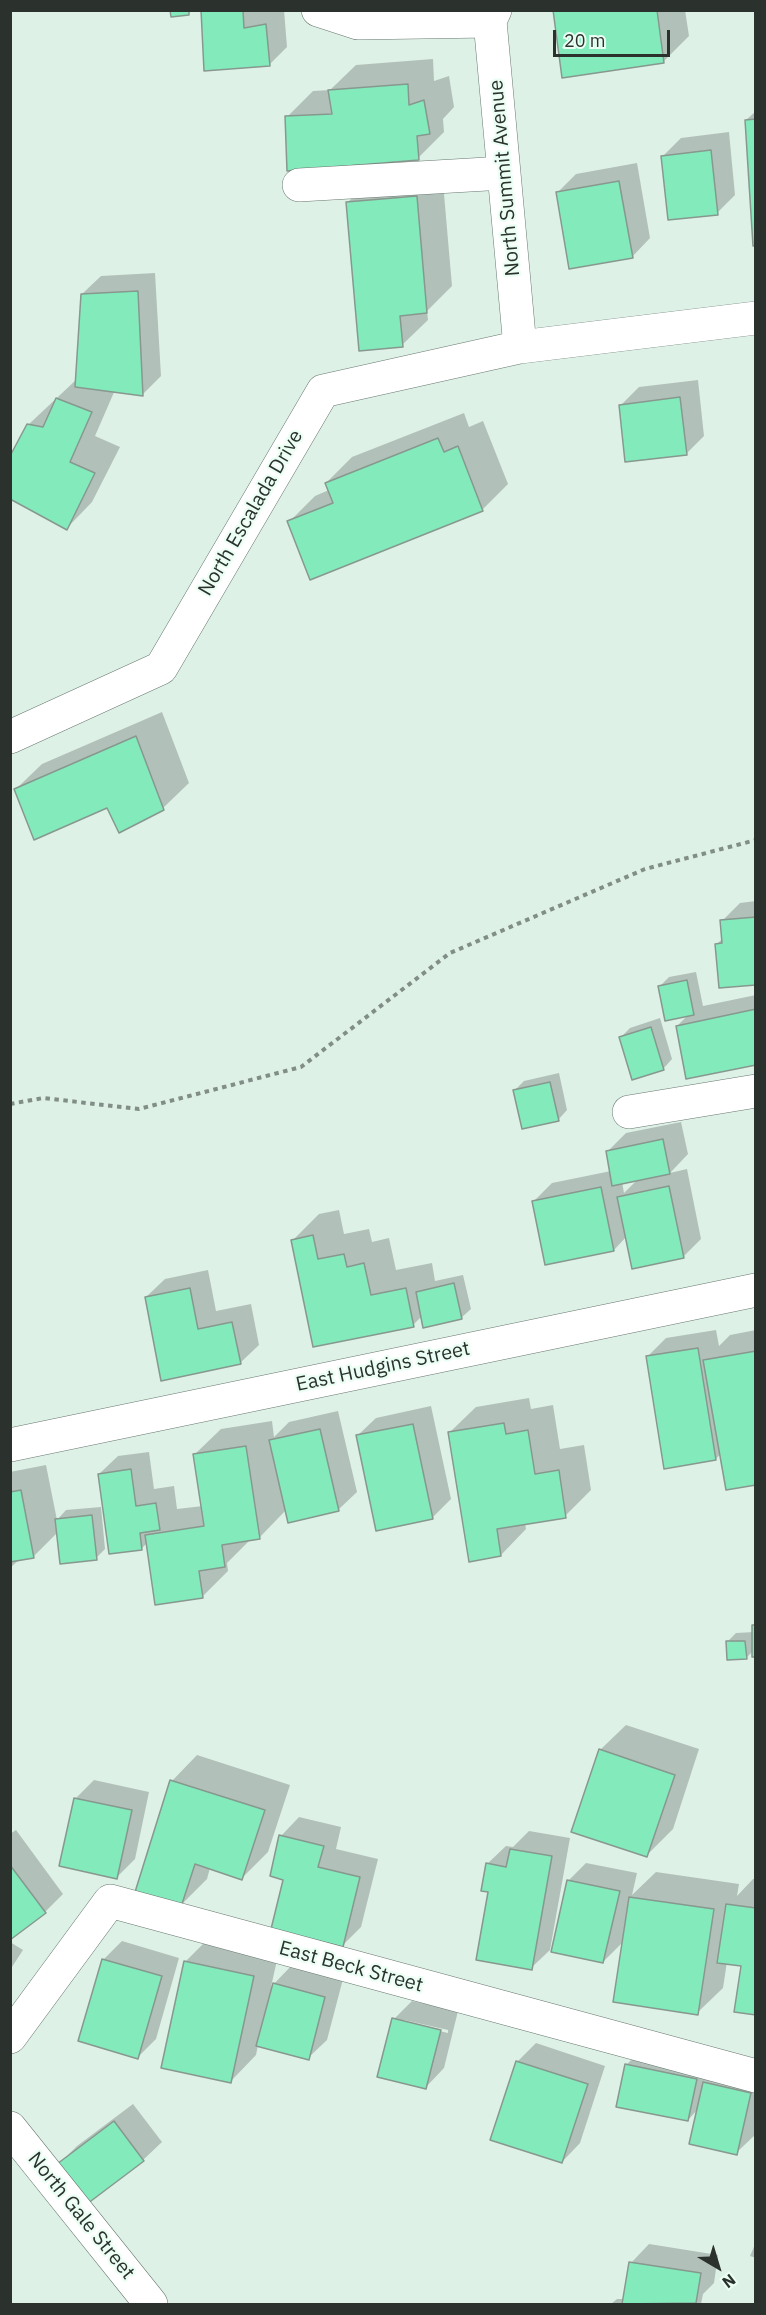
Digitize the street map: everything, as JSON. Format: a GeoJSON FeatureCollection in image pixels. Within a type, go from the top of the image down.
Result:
{"type":"FeatureCollection","features":[{"type":"Feature","properties":{"kind":"street"},"geometry":{"type":"LineString","coordinates":[[318,10],[358,23],[492,16]]}},
{"type":"Feature","properties":{"kind":"street","name":"North Summit Avenue"},"geometry":{"type":"LineString","coordinates":[[492,16],[520,347]]}},
{"type":"Feature","properties":{"kind":"street"},"geometry":{"type":"LineString","coordinates":[[299,185],[504,173]]}},
{"type":"Feature","properties":{"kind":"street","name":"North Escalada Drive"},"geometry":{"type":"LineString","coordinates":[[10,737],[161,668],[322,391],[520,347],[756,318]]}},
{"type":"Feature","properties":{"kind":"street"},"geometry":{"type":"LineString","coordinates":[[629,1112],[756,1090]]}},
{"type":"Feature","properties":{"kind":"street","name":"East Hudgins Street"},"geometry":{"type":"LineString","coordinates":[[10,1445],[756,1290]]}},
{"type":"Feature","properties":{"kind":"street","name":"East Beck Street"},"geometry":{"type":"LineString","coordinates":[[10,2037],[110,1901],[756,2076]]}},
{"type":"Feature","properties":{"kind":"street","name":"North Gale Street"},"geometry":{"type":"LineString","coordinates":[[10,2128],[151,2304]]}},
{"type":"Feature","properties":{"kind":"path"},"geometry":{"type":"LineString","coordinates":[[10,1104],[43,1098],[139,1109],[301,1066],[450,953],[645,869],[756,840]]}},
{"type":"Feature","properties":{"kind":"building"},"geometry":{"type":"Polygon","coordinates":[[[170,10],[189,10],[189,15],[171,17],[170,10]]]}},
{"type":"Feature","properties":{"kind":"building"},"geometry":{"type":"Polygon","coordinates":[[[201,10],[243,10],[244,28],[266,24],[270,66],[204,71],[201,10]]]}},
{"type":"Feature","properties":{"kind":"building"},"geometry":{"type":"Polygon","coordinates":[[[553,10],[657,10],[664,63],[562,78],[553,10]]]}},
{"type":"Feature","properties":{"kind":"building"},"geometry":{"type":"Polygon","coordinates":[[[408,84],[409,105],[424,100],[430,134],[417,136],[419,160],[287,171],[285,116],[332,114],[328,90],[408,84]]]}},
{"type":"Feature","properties":{"kind":"building"},"geometry":{"type":"Polygon","coordinates":[[[756,119],[756,246],[753,246],[745,120],[756,119]]]}},
{"type":"Feature","properties":{"kind":"building"},"geometry":{"type":"Polygon","coordinates":[[[711,150],[718,215],[668,220],[661,156],[711,150]]]}},
{"type":"Feature","properties":{"kind":"building"},"geometry":{"type":"Polygon","coordinates":[[[619,181],[633,258],[569,269],[556,192],[619,181]]]}},
{"type":"Feature","properties":{"kind":"building"},"geometry":{"type":"Polygon","coordinates":[[[417,196],[427,313],[400,316],[403,347],[359,351],[346,202],[417,196]]]}},
{"type":"Feature","properties":{"kind":"building"},"geometry":{"type":"Polygon","coordinates":[[[138,291],[143,396],[75,387],[81,294],[138,291]]]}},
{"type":"Feature","properties":{"kind":"building"},"geometry":{"type":"Polygon","coordinates":[[[680,397],[687,455],[625,462],[619,405],[680,397]]]}},
{"type":"Feature","properties":{"kind":"building"},"geometry":{"type":"Polygon","coordinates":[[[56,398],[92,412],[70,462],[95,473],[67,530],[10,499],[10,456],[27,424],[43,427],[56,398]]]}},
{"type":"Feature","properties":{"kind":"building"},"geometry":{"type":"Polygon","coordinates":[[[438,438],[444,452],[458,446],[483,511],[310,580],[287,521],[333,503],[325,483],[438,438]]]}},
{"type":"Feature","properties":{"kind":"building"},"geometry":{"type":"Polygon","coordinates":[[[136,736],[164,810],[119,833],[107,808],[34,840],[14,789],[136,736]]]}},
{"type":"Feature","properties":{"kind":"building"},"geometry":{"type":"Polygon","coordinates":[[[756,917],[756,985],[719,988],[715,944],[722,943],[720,920],[756,917]]]}},
{"type":"Feature","properties":{"kind":"building"},"geometry":{"type":"Polygon","coordinates":[[[687,980],[694,1015],[665,1021],[658,986],[687,980]]]}},
{"type":"Feature","properties":{"kind":"building"},"geometry":{"type":"Polygon","coordinates":[[[756,1009],[756,1065],[686,1079],[676,1026],[756,1009]]]}},
{"type":"Feature","properties":{"kind":"building"},"geometry":{"type":"Polygon","coordinates":[[[651,1027],[664,1070],[632,1080],[619,1037],[651,1027]]]}},
{"type":"Feature","properties":{"kind":"building"},"geometry":{"type":"Polygon","coordinates":[[[550,1082],[559,1121],[522,1129],[513,1090],[550,1082]]]}},
{"type":"Feature","properties":{"kind":"building"},"geometry":{"type":"Polygon","coordinates":[[[663,1139],[670,1174],[612,1186],[606,1151],[663,1139]]]}},
{"type":"Feature","properties":{"kind":"building"},"geometry":{"type":"Polygon","coordinates":[[[669,1186],[684,1258],[632,1269],[617,1197],[669,1186]]]}},
{"type":"Feature","properties":{"kind":"building"},"geometry":{"type":"Polygon","coordinates":[[[601,1187],[614,1251],[545,1265],[532,1201],[601,1187]]]}},
{"type":"Feature","properties":{"kind":"building"},"geometry":{"type":"Polygon","coordinates":[[[313,1235],[318,1259],[344,1254],[347,1267],[364,1263],[371,1295],[406,1288],[414,1327],[313,1347],[291,1240],[313,1235]]]}},
{"type":"Feature","properties":{"kind":"building"},"geometry":{"type":"Polygon","coordinates":[[[454,1283],[462,1319],[423,1328],[416,1292],[454,1283]]]}},
{"type":"Feature","properties":{"kind":"building"},"geometry":{"type":"Polygon","coordinates":[[[190,1288],[198,1329],[232,1322],[241,1364],[161,1381],[145,1297],[190,1288]]]}},
{"type":"Feature","properties":{"kind":"building"},"geometry":{"type":"Polygon","coordinates":[[[698,1348],[716,1460],[664,1469],[646,1356],[698,1348]]]}},
{"type":"Feature","properties":{"kind":"building"},"geometry":{"type":"Polygon","coordinates":[[[756,1351],[756,1485],[726,1490],[703,1360],[756,1351]]]}},
{"type":"Feature","properties":{"kind":"building"},"geometry":{"type":"Polygon","coordinates":[[[504,1423],[506,1434],[528,1430],[535,1474],[559,1470],[566,1518],[497,1529],[501,1556],[469,1562],[448,1432],[504,1423]]]}},
{"type":"Feature","properties":{"kind":"building"},"geometry":{"type":"Polygon","coordinates":[[[413,1424],[433,1519],[376,1531],[356,1435],[413,1424]]]}},
{"type":"Feature","properties":{"kind":"building"},"geometry":{"type":"Polygon","coordinates":[[[320,1429],[339,1511],[288,1523],[269,1440],[320,1429]]]}},
{"type":"Feature","properties":{"kind":"building"},"geometry":{"type":"Polygon","coordinates":[[[246,1446],[260,1539],[222,1545],[225,1567],[199,1571],[203,1598],[155,1605],[145,1535],[204,1526],[193,1454],[246,1446]]]}},
{"type":"Feature","properties":{"kind":"building"},"geometry":{"type":"Polygon","coordinates":[[[131,1469],[136,1506],[156,1503],[160,1530],[140,1533],[142,1550],[109,1554],[98,1474],[131,1469]]]}},
{"type":"Feature","properties":{"kind":"building"},"geometry":{"type":"Polygon","coordinates":[[[21,1490],[34,1558],[10,1562],[10,1492],[21,1490]]]}},
{"type":"Feature","properties":{"kind":"building"},"geometry":{"type":"Polygon","coordinates":[[[92,1515],[97,1560],[60,1564],[55,1519],[92,1515]]]}},
{"type":"Feature","properties":{"kind":"building"},"geometry":{"type":"Polygon","coordinates":[[[752,1625],[756,1625],[756,1657],[752,1657],[752,1625]]]}},
{"type":"Feature","properties":{"kind":"building"},"geometry":{"type":"Polygon","coordinates":[[[726,1641],[745,1641],[747,1659],[727,1660],[726,1641]]]}},
{"type":"Feature","properties":{"kind":"building"},"geometry":{"type":"Polygon","coordinates":[[[599,1749],[675,1775],[647,1857],[571,1832],[599,1749]]]}},
{"type":"Feature","properties":{"kind":"building"},"geometry":{"type":"Polygon","coordinates":[[[170,1780],[265,1810],[242,1880],[195,1864],[181,1907],[135,1892],[170,1780]]]}},
{"type":"Feature","properties":{"kind":"building"},"geometry":{"type":"Polygon","coordinates":[[[74,1798],[132,1810],[117,1879],[59,1866],[74,1798]]]}},
{"type":"Feature","properties":{"kind":"building"},"geometry":{"type":"Polygon","coordinates":[[[279,1835],[324,1846],[318,1867],[360,1877],[343,1947],[271,1929],[283,1880],[270,1876],[279,1835]]]}},
{"type":"Feature","properties":{"kind":"building"},"geometry":{"type":"Polygon","coordinates":[[[510,1849],[552,1856],[532,1970],[476,1960],[488,1892],[481,1891],[486,1863],[506,1867],[510,1849]]]}},
{"type":"Feature","properties":{"kind":"building"},"geometry":{"type":"Polygon","coordinates":[[[10,1865],[46,1913],[10,1940],[10,1865]]]}},
{"type":"Feature","properties":{"kind":"building"},"geometry":{"type":"Polygon","coordinates":[[[567,1880],[620,1891],[603,1963],[551,1952],[567,1880]]]}},
{"type":"Feature","properties":{"kind":"building"},"geometry":{"type":"Polygon","coordinates":[[[629,1897],[714,1909],[698,2015],[613,2002],[629,1897]]]}},
{"type":"Feature","properties":{"kind":"building"},"geometry":{"type":"Polygon","coordinates":[[[726,1904],[756,1908],[756,2015],[734,2012],[741,1966],[717,1963],[726,1904]]]}},
{"type":"Feature","properties":{"kind":"building"},"geometry":{"type":"Polygon","coordinates":[[[102,1959],[162,1976],[138,2059],[78,2041],[102,1959]]]}},
{"type":"Feature","properties":{"kind":"building"},"geometry":{"type":"Polygon","coordinates":[[[184,1961],[254,1976],[231,2083],[161,2068],[184,1961]]]}},
{"type":"Feature","properties":{"kind":"building"},"geometry":{"type":"Polygon","coordinates":[[[273,1983],[325,1997],[309,2060],[256,2046],[273,1983]]]}},
{"type":"Feature","properties":{"kind":"building"},"geometry":{"type":"Polygon","coordinates":[[[392,2018],[441,2030],[426,2089],[377,2077],[392,2018]]]}},
{"type":"Feature","properties":{"kind":"building"},"geometry":{"type":"Polygon","coordinates":[[[516,2061],[588,2084],[562,2163],[490,2140],[516,2061]]]}},
{"type":"Feature","properties":{"kind":"building"},"geometry":{"type":"Polygon","coordinates":[[[625,2064],[697,2079],[688,2121],[616,2107],[625,2064]]]}},
{"type":"Feature","properties":{"kind":"building"},"geometry":{"type":"Polygon","coordinates":[[[703,2082],[751,2093],[737,2155],[689,2144],[703,2082]]]}},
{"type":"Feature","properties":{"kind":"building"},"geometry":{"type":"Polygon","coordinates":[[[114,2121],[144,2161],[87,2204],[57,2164],[114,2121]]]}},
{"type":"Feature","properties":{"kind":"building"},"geometry":{"type":"Polygon","coordinates":[[[629,2262],[701,2273],[696,2303],[622,2304],[629,2262]]]}}]}
